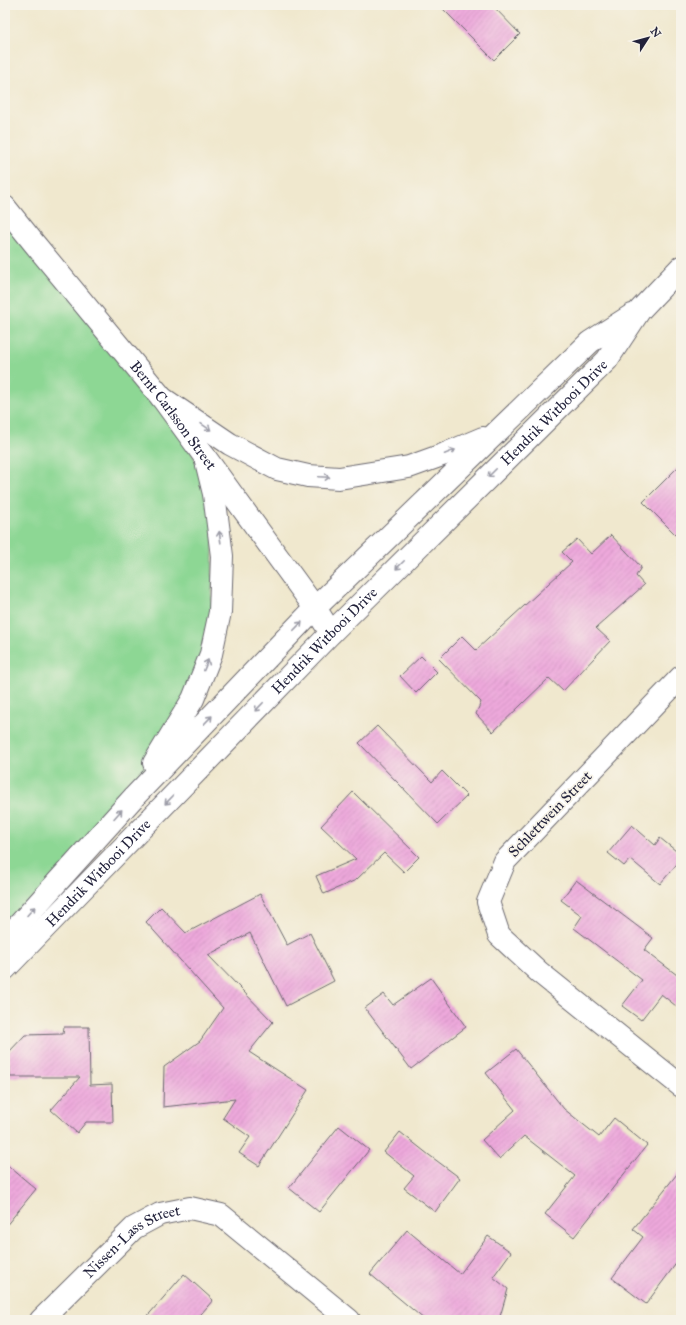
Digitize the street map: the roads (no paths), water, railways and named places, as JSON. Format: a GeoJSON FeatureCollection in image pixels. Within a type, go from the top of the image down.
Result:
{"type":"FeatureCollection","features":[{"type":"Feature","properties":{"kind":"main road","name":"Bernt Carlsson Street"},"geometry":{"type":"LineString","coordinates":[[5,207],[162,398],[315,608],[331,633]]}},
{"type":"Feature","properties":{"kind":"main road","name":"Hendrik Witbooi Drive"},"geometry":{"type":"LineString","coordinates":[[5,969],[331,633],[606,360],[640,310],[681,267]]}},
{"type":"Feature","properties":{"kind":"main road","name":"Hendrik Witbooi Drive"},"geometry":{"type":"LineString","coordinates":[[5,940],[134,797],[315,608],[590,342],[640,310]]}},
{"type":"Feature","properties":{"kind":"main road"},"geometry":{"type":"LineString","coordinates":[[162,398],[230,444],[277,469],[308,476],[339,478],[408,467],[445,454],[495,433]]}},
{"type":"Feature","properties":{"kind":"main road"},"geometry":{"type":"LineString","coordinates":[[134,797],[193,699],[211,654],[220,612],[222,556],[214,494],[205,457]]}},
{"type":"Feature","properties":{"kind":"main road","name":"Schlettwein Street"},"geometry":{"type":"LineString","coordinates":[[681,677],[505,861],[488,902],[499,935],[539,972],[681,1086]]}},
{"type":"Feature","properties":{"kind":"main road","name":"Nissen-Lass Street"},"geometry":{"type":"LineString","coordinates":[[40,1320],[134,1228],[160,1214],[190,1208],[221,1215],[349,1320]]}}]}
